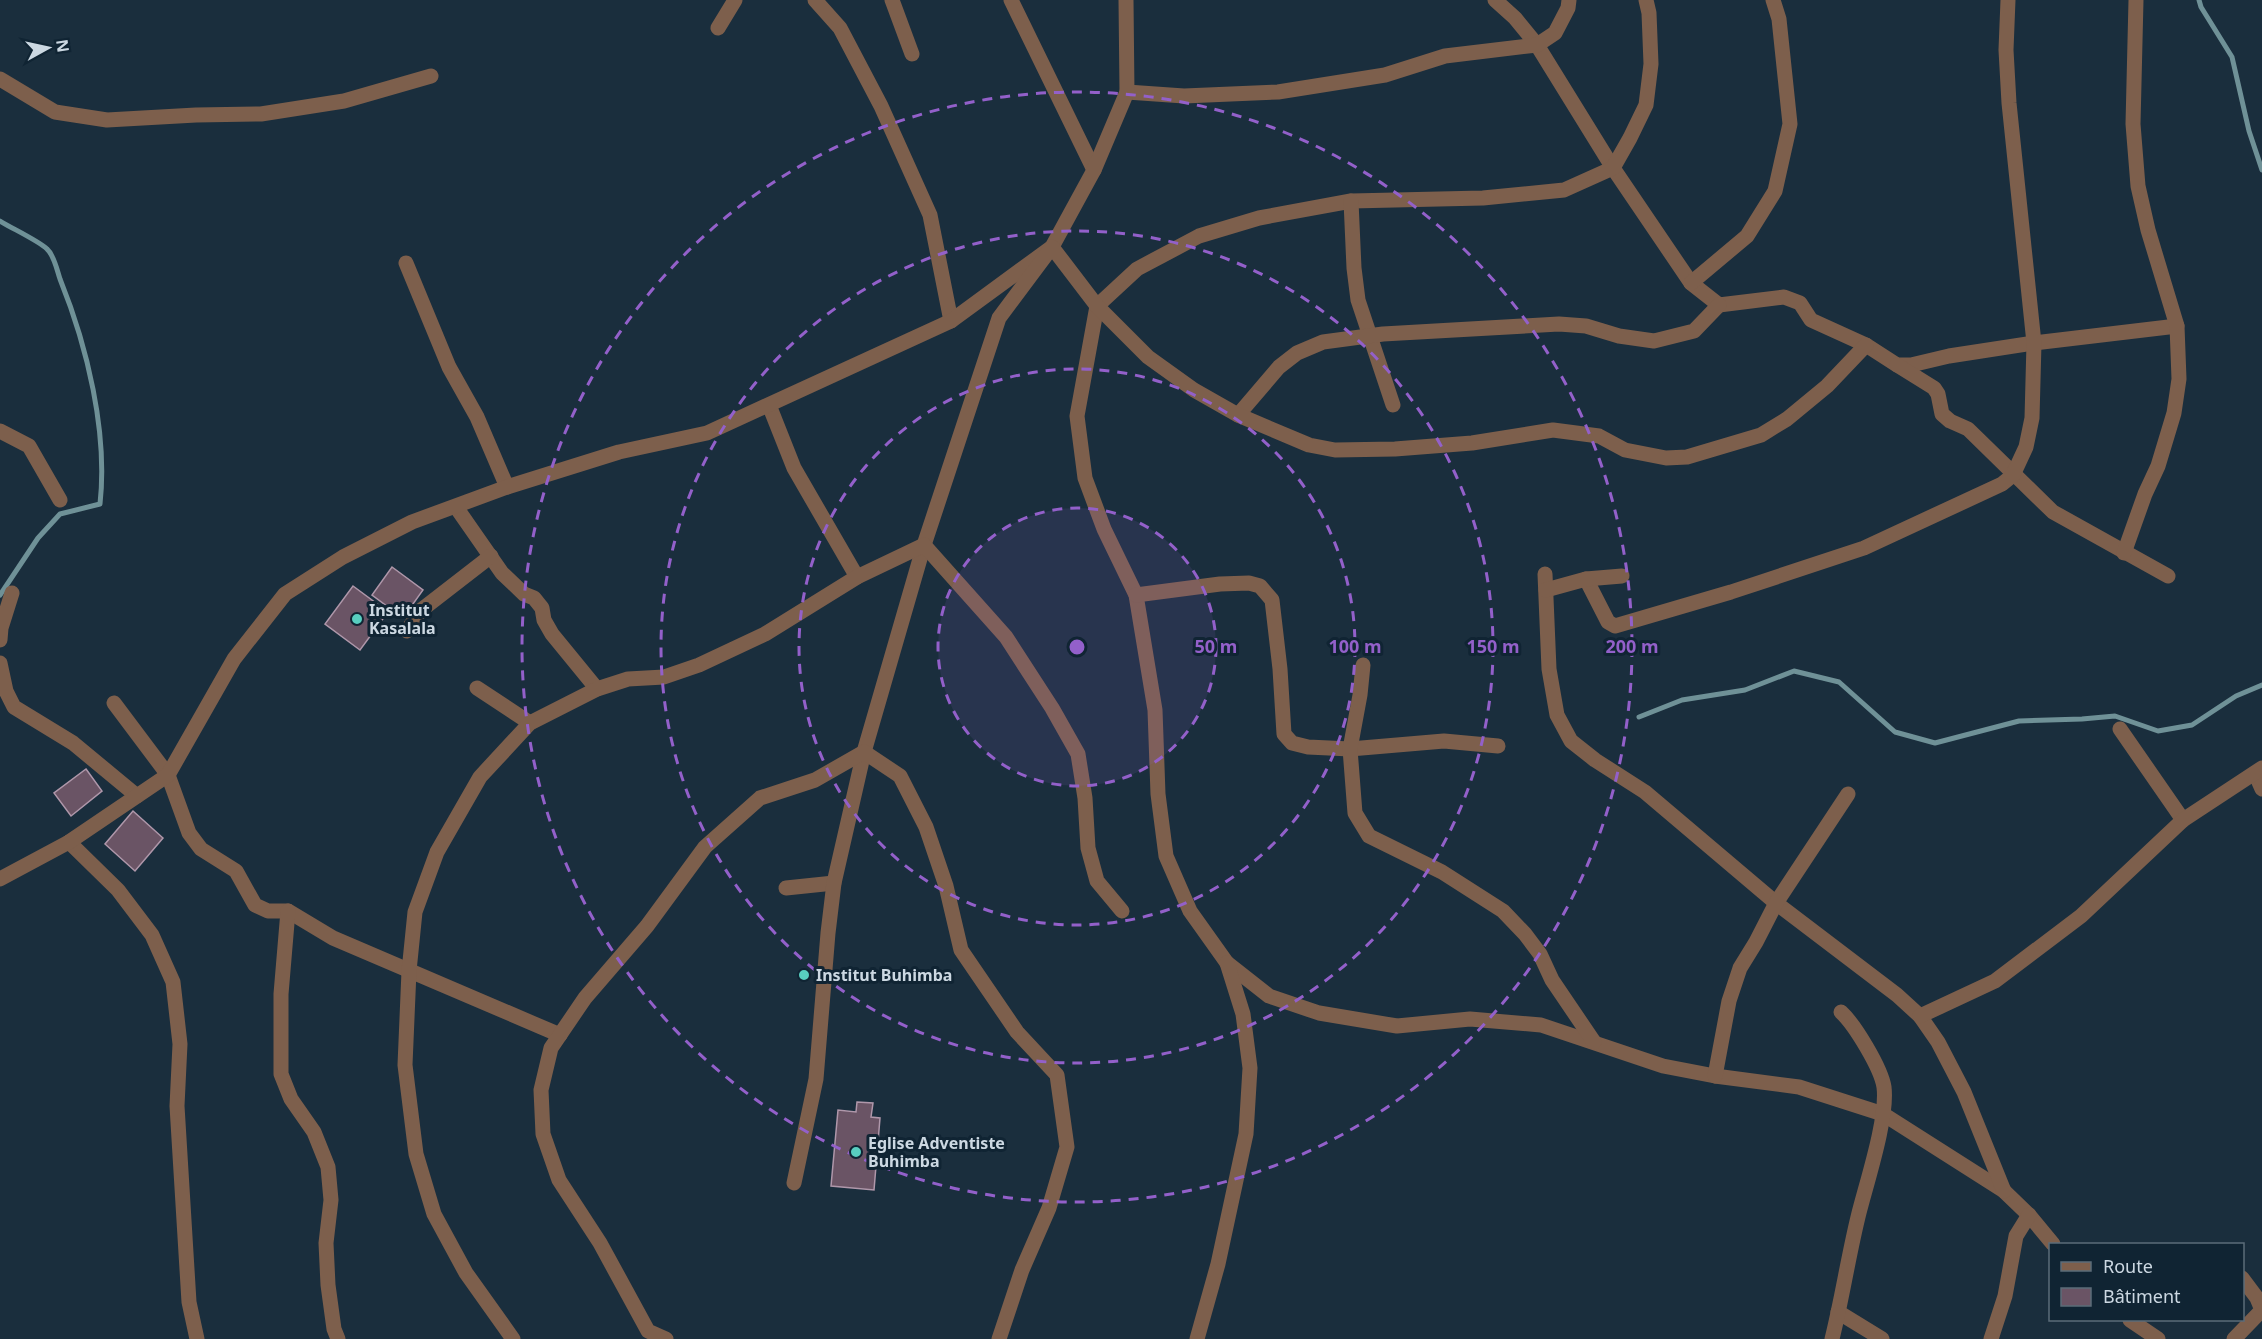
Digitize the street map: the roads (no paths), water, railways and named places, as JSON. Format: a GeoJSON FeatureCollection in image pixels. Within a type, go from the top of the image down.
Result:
{"type":"FeatureCollection","features":[{"type":"Feature","properties":{"kind":"street"},"geometry":{"type":"LineString","coordinates":[[718,28],[735,0]]}},
{"type":"Feature","properties":{"kind":"street"},"geometry":{"type":"LineString","coordinates":[[815,0],[840,28],[881,106],[930,215],[951,321]]}},
{"type":"Feature","properties":{"kind":"street"},"geometry":{"type":"LineString","coordinates":[[892,0],[912,54]]}},
{"type":"Feature","properties":{"kind":"street"},"geometry":{"type":"LineString","coordinates":[[1011,0],[1094,170]]}},
{"type":"Feature","properties":{"kind":"street"},"geometry":{"type":"LineString","coordinates":[[794,1183],[816,1079],[834,883],[864,752],[924,545],[999,318],[1052,247],[1094,170],[1127,92],[1126,0]]}},
{"type":"Feature","properties":{"kind":"street"},"geometry":{"type":"LineString","coordinates":[[1495,0],[1515,18],[1537,45],[1613,168],[1691,283],[1719,305]]}},
{"type":"Feature","properties":{"kind":"street"},"geometry":{"type":"LineString","coordinates":[[1127,92],[1184,96],[1278,92],[1385,75],[1445,56],[1537,45],[1555,33],[1568,8],[1569,0]]}},
{"type":"Feature","properties":{"kind":"street"},"geometry":{"type":"LineString","coordinates":[[1646,0],[1649,13],[1650,64],[1646,105],[1613,168],[1564,190],[1483,198],[1351,201],[1258,218],[1200,237],[1137,269],[1097,306],[1077,416],[1085,478],[1104,530],[1136,595],[1155,710],[1158,794],[1166,856],[1190,911],[1227,963],[1269,996],[1318,1013],[1397,1026],[1470,1019],[1540,1025],[1663,1066],[1715,1076],[1799,1087],[1883,1114],[2004,1191],[2029,1215],[2051,1243]]}},
{"type":"Feature","properties":{"kind":"street"},"geometry":{"type":"LineString","coordinates":[[1691,283],[1747,236],[1775,191],[1790,124],[1779,19],[1773,0]]}},
{"type":"Feature","properties":{"kind":"street"},"geometry":{"type":"LineString","coordinates":[[1586,579],[1608,622],[1616,626],[1731,592],[1864,548],[2002,484],[2013,475],[2026,447],[2032,418],[2034,343],[2009,103],[2006,50],[2008,0]]}},
{"type":"Feature","properties":{"kind":"street"},"geometry":{"type":"LineString","coordinates":[[2124,553],[2145,494],[2158,466],[2174,413],[2179,379],[2177,326],[2148,230],[2138,186],[2133,124],[2136,0]]}},
{"type":"Feature","properties":{"kind":"street"},"geometry":{"type":"LineString","coordinates":[[0,79],[55,112],[107,120],[261,114],[344,100],[431,76]]}},
{"type":"Feature","properties":{"kind":"street"},"geometry":{"type":"LineString","coordinates":[[1351,201],[1353,268],[1358,300],[1393,405]]}},
{"type":"Feature","properties":{"kind":"street"},"geometry":{"type":"LineString","coordinates":[[0,879],[69,842],[168,775],[234,658],[285,594],[343,557],[412,522],[507,487],[619,452],[707,433],[951,321],[1052,247]]}},
{"type":"Feature","properties":{"kind":"street"},"geometry":{"type":"LineString","coordinates":[[1052,247],[1097,306],[1148,357],[1194,390],[1238,415],[1309,445],[1335,450],[1395,449],[1472,443],[1553,430],[1599,436],[1625,450],[1666,458],[1687,457],[1761,435],[1787,419],[1827,386],[1866,345]]}},
{"type":"Feature","properties":{"kind":"street"},"geometry":{"type":"LineString","coordinates":[[406,263],[449,367],[477,417],[507,487]]}},
{"type":"Feature","properties":{"kind":"street"},"geometry":{"type":"LineString","coordinates":[[1238,415],[1279,367],[1297,352],[1323,342],[1370,335],[1559,324],[1586,326],[1619,336],[1654,341],[1694,331],[1719,305],[1784,297],[1800,303],[1811,320],[1866,345],[1934,388],[1938,393],[1942,414],[1950,421],[1968,429],[2053,512],[2168,576]]}},
{"type":"Feature","properties":{"kind":"street"},"geometry":{"type":"LineString","coordinates":[[1897,365],[1911,365],[1949,356],[2034,343],[2177,326]]}},
{"type":"Feature","properties":{"kind":"street"},"geometry":{"type":"LineString","coordinates":[[770,405],[794,468],[857,577]]}},
{"type":"Feature","properties":{"kind":"street"},"geometry":{"type":"LineString","coordinates":[[0,431],[29,446],[60,500]]}},
{"type":"Feature","properties":{"kind":"street"},"geometry":{"type":"LineString","coordinates":[[456,507],[502,573],[524,594],[534,598],[542,608],[544,620],[552,634],[597,689]]}},
{"type":"Feature","properties":{"kind":"street"},"geometry":{"type":"LineString","coordinates":[[513,1339],[466,1273],[434,1214],[416,1154],[405,1065],[409,971],[415,912],[437,852],[480,777],[530,723],[597,689],[628,679],[664,677],[699,665],[765,634],[857,577],[924,545]]}},
{"type":"Feature","properties":{"kind":"street"},"geometry":{"type":"LineString","coordinates":[[924,545],[1006,637],[1052,708],[1078,754],[1085,798],[1088,848],[1097,881],[1122,911]]}},
{"type":"Feature","properties":{"kind":"street"},"geometry":{"type":"LineString","coordinates":[[407,631],[420,611],[490,556]]}},
{"type":"Feature","properties":{"kind":"street"},"geometry":{"type":"LineString","coordinates":[[1545,574],[1549,669],[1557,715],[1571,741],[1595,760],[1645,792],[1776,903],[1897,995],[1920,1016],[1938,1042],[1964,1092],[2004,1191]]}},
{"type":"Feature","properties":{"kind":"street"},"geometry":{"type":"LineString","coordinates":[[1546,591],[1586,579],[1622,576]]}},
{"type":"Feature","properties":{"kind":"street"},"geometry":{"type":"LineString","coordinates":[[1136,595],[1220,584],[1249,583],[1260,586],[1272,600],[1276,622],[1284,734],[1292,743],[1350,749],[1444,741],[1498,746]]}},
{"type":"Feature","properties":{"kind":"street"},"geometry":{"type":"LineString","coordinates":[[0,640],[1,628],[12,593]]}},
{"type":"Feature","properties":{"kind":"street"},"geometry":{"type":"LineString","coordinates":[[0,663],[6,690],[14,706],[73,744],[137,796]]}},
{"type":"Feature","properties":{"kind":"street"},"geometry":{"type":"LineString","coordinates":[[1363,665],[1350,749],[1355,813],[1369,836],[1442,872],[1503,911],[1540,954],[1552,980],[1594,1042]]}},
{"type":"Feature","properties":{"kind":"street"},"geometry":{"type":"LineString","coordinates":[[477,688],[530,723]]}},
{"type":"Feature","properties":{"kind":"street"},"geometry":{"type":"LineString","coordinates":[[114,703],[168,775],[189,833],[201,849],[236,871],[255,905],[268,911],[288,911],[333,938],[560,1035]]}},
{"type":"Feature","properties":{"kind":"street"},"geometry":{"type":"LineString","coordinates":[[2120,729],[2183,820]]}},
{"type":"Feature","properties":{"kind":"street"},"geometry":{"type":"LineString","coordinates":[[666,1339],[648,1331],[600,1243],[559,1180],[543,1134],[541,1090],[551,1048],[585,998],[647,926],[705,847],[760,798],[815,780],[864,752]]}},
{"type":"Feature","properties":{"kind":"street"},"geometry":{"type":"LineString","coordinates":[[864,752],[900,776],[926,827],[946,886],[961,950],[1017,1032],[1057,1075],[1066,1147],[1049,1208],[1022,1270],[999,1339]]}},
{"type":"Feature","properties":{"kind":"street"},"geometry":{"type":"LineString","coordinates":[[1920,1016],[1995,981],[2081,916],[2183,820],[2258,771],[2262,789]]}},
{"type":"Feature","properties":{"kind":"street"},"geometry":{"type":"LineString","coordinates":[[1715,1076],[1729,1000],[1740,968],[1776,903],[1848,794]]}},
{"type":"Feature","properties":{"kind":"street"},"geometry":{"type":"LineString","coordinates":[[69,842],[118,890],[152,935],[173,981],[180,1044],[177,1106],[189,1302],[197,1339]]}},
{"type":"Feature","properties":{"kind":"street"},"geometry":{"type":"LineString","coordinates":[[786,888],[834,883]]}},
{"type":"Feature","properties":{"kind":"street"},"geometry":{"type":"LineString","coordinates":[[288,911],[281,994],[281,1074],[291,1099],[314,1132],[328,1167],[331,1200],[326,1243],[328,1285],[334,1329],[338,1339]]}},
{"type":"Feature","properties":{"kind":"street"},"geometry":{"type":"LineString","coordinates":[[1197,1339],[1218,1264],[1246,1134],[1250,1068],[1243,1014],[1227,963]]}},
{"type":"Feature","properties":{"kind":"street"},"geometry":{"type":"LineString","coordinates":[[1832,1339],[1857,1220],[1883,1114],[1884,1087],[1878,1070],[1849,1020],[1841,1012]]}},
{"type":"Feature","properties":{"kind":"street"},"geometry":{"type":"LineString","coordinates":[[1991,1339],[2005,1296],[2016,1236],[2029,1215]]}},
{"type":"Feature","properties":{"kind":"street"},"geometry":{"type":"LineString","coordinates":[[2234,1339],[2262,1310],[2257,1298],[2244,1281]]}},
{"type":"Feature","properties":{"kind":"street"},"geometry":{"type":"LineString","coordinates":[[1838,1312],[1882,1339]]}},
{"type":"Feature","properties":{"kind":"street"},"geometry":{"type":"LineString","coordinates":[[2131,1321],[2158,1339]]}},
{"type":"Feature","properties":{"kind":"waterway"},"geometry":{"type":"LineString","coordinates":[[2199,0],[2232,57],[2249,131],[2262,170]]}},
{"type":"Feature","properties":{"kind":"waterway"},"geometry":{"type":"LineString","coordinates":[[0,221],[32,238],[43,246],[53,259],[87,361],[98,419],[102,476],[100,504],[60,514],[38,538],[0,595]]}},
{"type":"Feature","properties":{"kind":"waterway"},"geometry":{"type":"LineString","coordinates":[[1639,717],[1682,700],[1745,690],[1794,671],[1839,682],[1895,732],[1935,743],[2019,721],[2115,716],[2158,731],[2192,725],[2236,696],[2262,685]]}},
{"type":"Feature","properties":{"kind":"place","name":"Institut Kasalala"},"geometry":{"type":"Point","coordinates":[357,619]}},
{"type":"Feature","properties":{"kind":"place","name":"Institut Buhimba"},"geometry":{"type":"Point","coordinates":[804,975]}},
{"type":"Feature","properties":{"kind":"place","name":"Eglise Adventiste Buhimba"},"geometry":{"type":"Point","coordinates":[856,1152]}}]}
